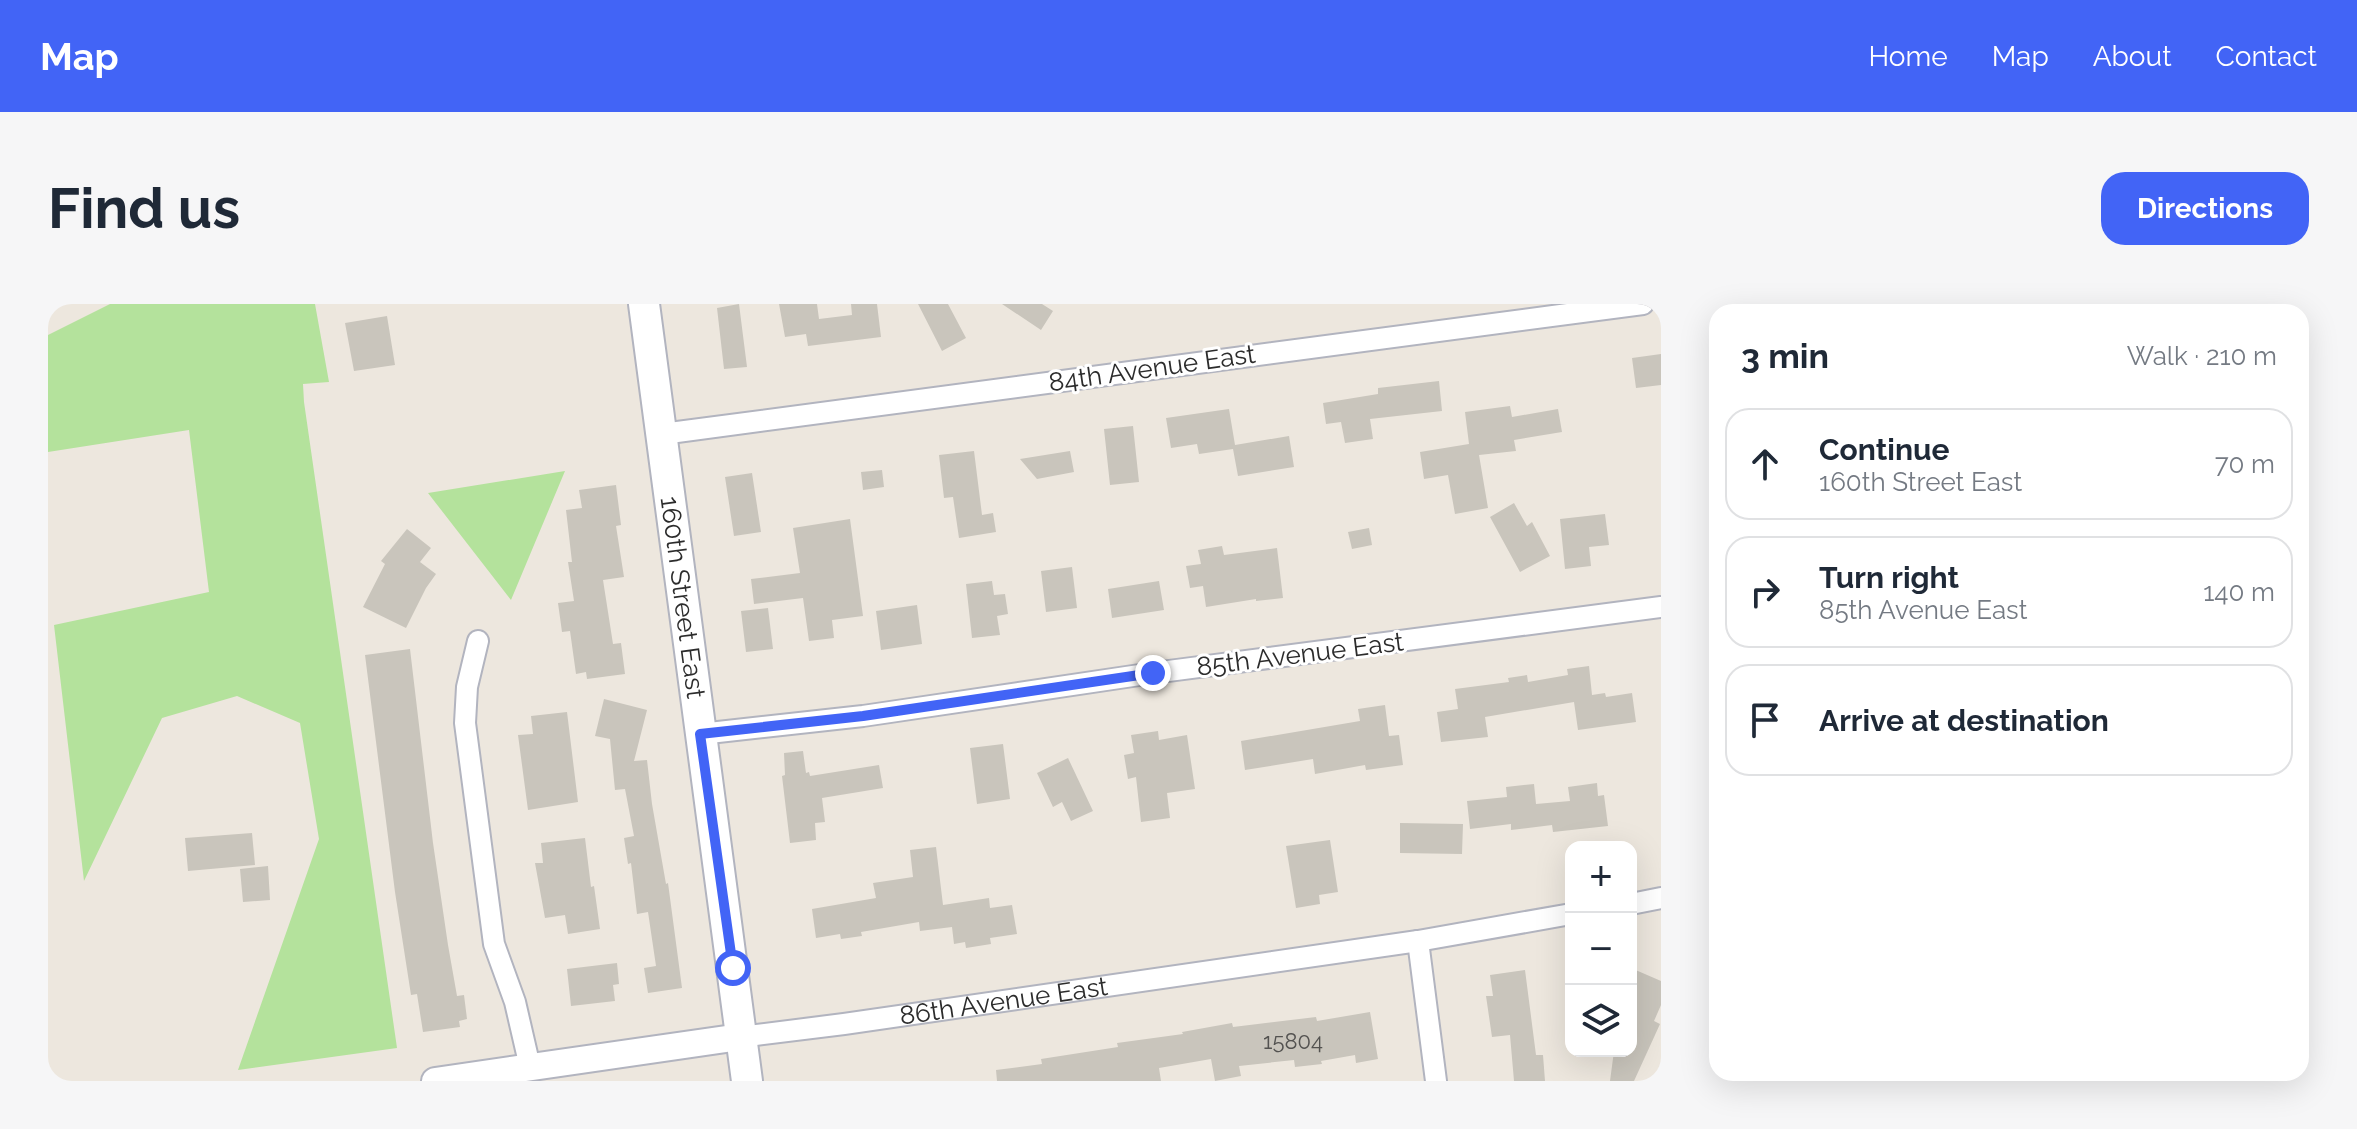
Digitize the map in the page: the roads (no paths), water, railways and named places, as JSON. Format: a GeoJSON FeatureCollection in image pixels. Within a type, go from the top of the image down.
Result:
{"type":"FeatureCollection","features":[{"type":"Feature","properties":{"kind":"main road","name":"160th Street East"},"geometry":{"type":"LineString","coordinates":[[644,304],[747,1081]]}},
{"type":"Feature","properties":{"kind":"street","name":"84th Avenue East"},"geometry":{"type":"LineString","coordinates":[[662,434],[1643,304]]}},
{"type":"Feature","properties":{"kind":"street","name":"85th Avenue East"},"geometry":{"type":"LineString","coordinates":[[700,734],[863,716],[1153,673],[1661,607]]}},
{"type":"Feature","properties":{"kind":"street"},"geometry":{"type":"LineString","coordinates":[[478,641],[467,687],[465,723],[494,944],[515,1002],[530,1067]]}},
{"type":"Feature","properties":{"kind":"street"},"geometry":{"type":"LineString","coordinates":[[1637,903],[1661,898]]}},
{"type":"Feature","properties":{"kind":"street","name":"86th Avenue East"},"geometry":{"type":"LineString","coordinates":[[435,1081],[1418,941],[1565,915]]}},
{"type":"Feature","properties":{"kind":"street"},"geometry":{"type":"LineString","coordinates":[[1418,941],[1436,1081]]}}]}
